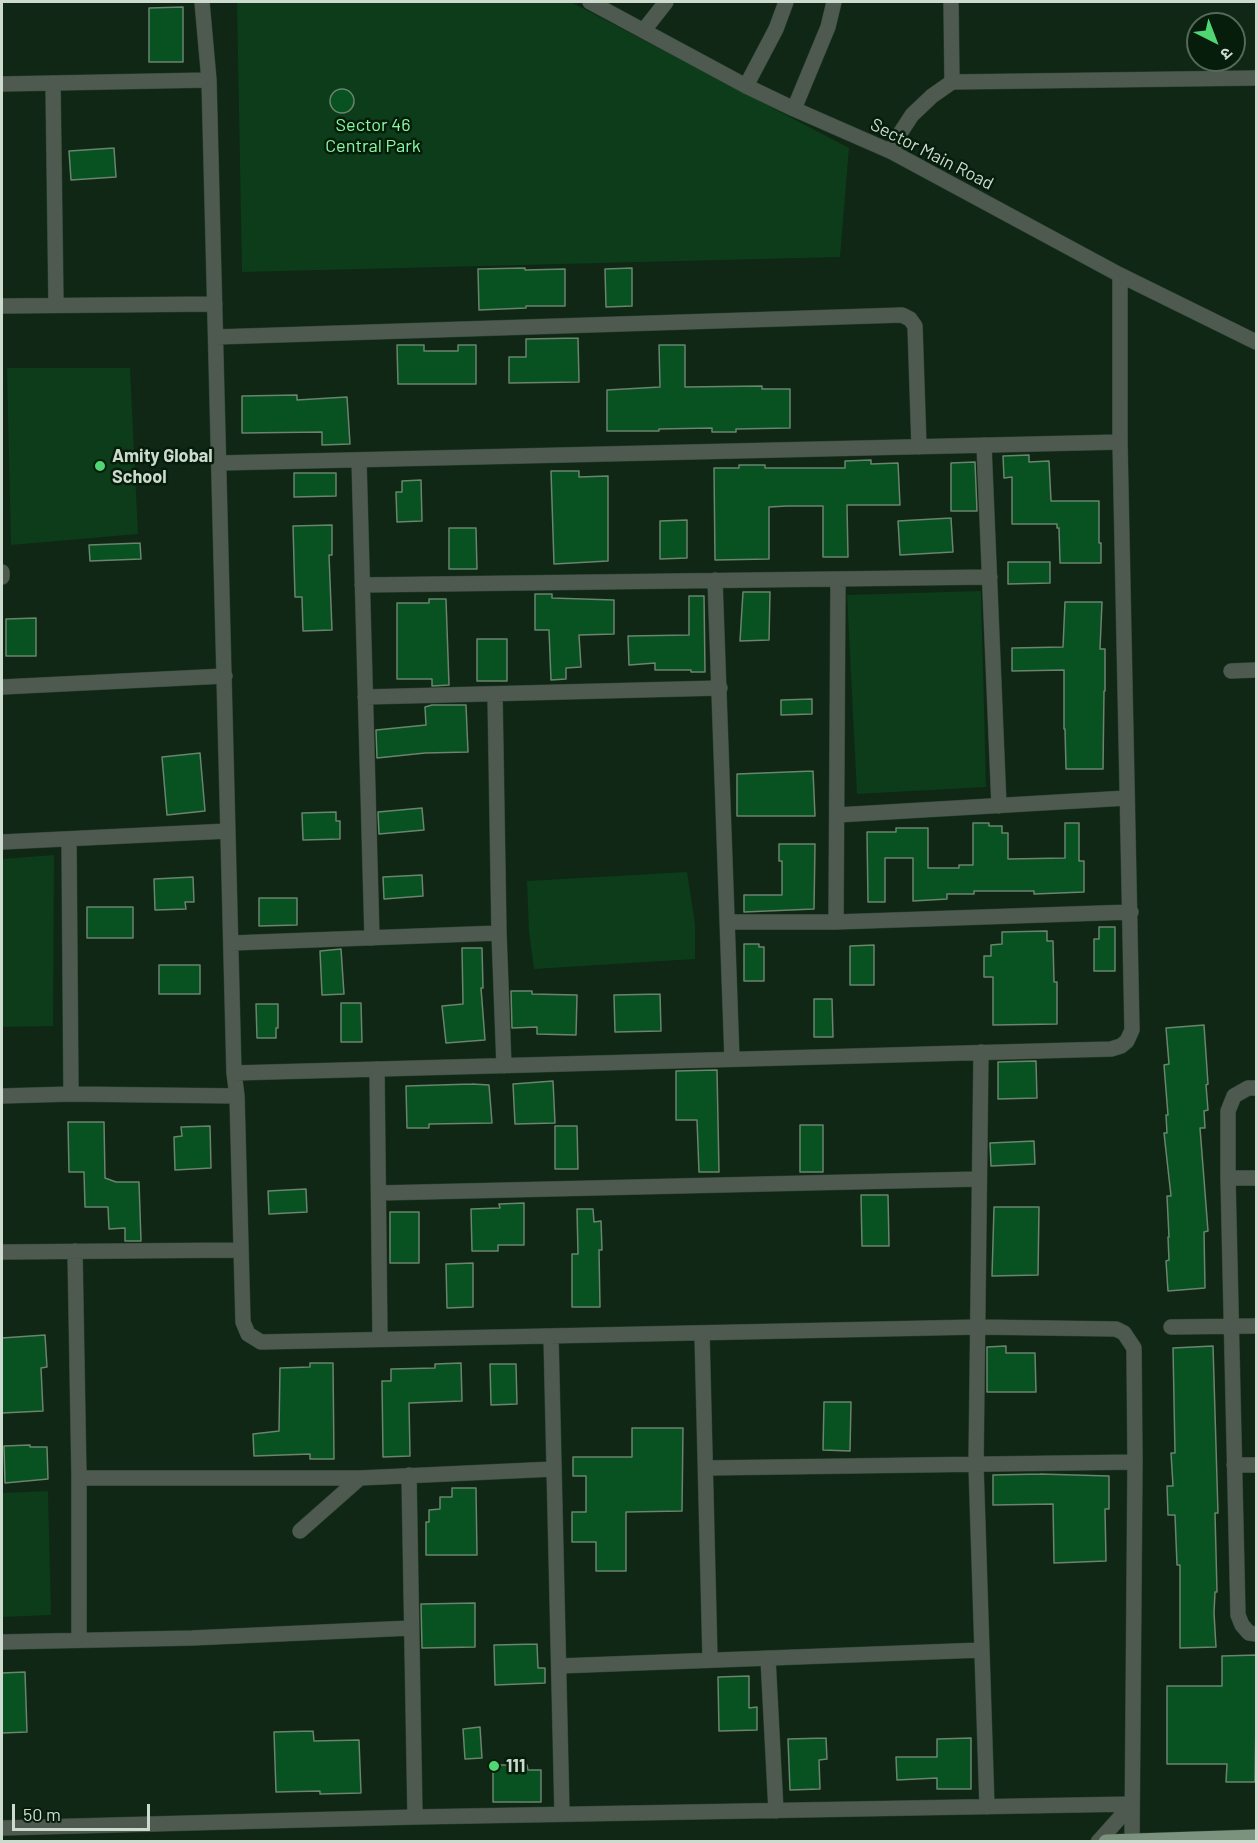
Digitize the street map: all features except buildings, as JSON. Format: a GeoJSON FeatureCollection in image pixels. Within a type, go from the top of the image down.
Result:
{"type":"FeatureCollection","features":[{"type":"Feature","properties":{"kind":"main road"},"geometry":{"type":"LineString","coordinates":[[1106,1842],[1257,1837]]}},
{"type":"Feature","properties":{"kind":"street"},"geometry":{"type":"LineString","coordinates":[[202,2],[209,80],[216,304],[240,1250],[243,1322],[248,1335],[261,1342],[978,1327],[1116,1329],[1124,1333],[1134,1348],[1132,1841]]}},
{"type":"Feature","properties":{"kind":"street","name":"Sector Main Road"},"geometry":{"type":"LineString","coordinates":[[590,2],[746,86],[794,110],[892,152],[1120,275],[1257,342]]}},
{"type":"Feature","properties":{"kind":"street"},"geometry":{"type":"LineString","coordinates":[[644,30],[666,2]]}},
{"type":"Feature","properties":{"kind":"street"},"geometry":{"type":"LineString","coordinates":[[746,86],[776,29],[786,2]]}},
{"type":"Feature","properties":{"kind":"street"},"geometry":{"type":"LineString","coordinates":[[794,110],[828,27],[834,2]]}},
{"type":"Feature","properties":{"kind":"street"},"geometry":{"type":"LineString","coordinates":[[951,2],[952,82]]}},
{"type":"Feature","properties":{"kind":"street"},"geometry":{"type":"LineString","coordinates":[[892,152],[897,138],[912,116],[932,96],[952,82],[1257,78]]}},
{"type":"Feature","properties":{"kind":"street"},"geometry":{"type":"LineString","coordinates":[[2,84],[209,80]]}},
{"type":"Feature","properties":{"kind":"street"},"geometry":{"type":"LineString","coordinates":[[53,83],[56,304]]}},
{"type":"Feature","properties":{"kind":"street"},"geometry":{"type":"LineString","coordinates":[[234,1073],[1111,1049],[1127,1041],[1132,1030],[1131,912],[1126,798],[1120,442],[1120,275]]}},
{"type":"Feature","properties":{"kind":"street"},"geometry":{"type":"LineString","coordinates":[[2,306],[216,304]]}},
{"type":"Feature","properties":{"kind":"street"},"geometry":{"type":"LineString","coordinates":[[216,336],[902,315],[910,319],[915,326],[919,447]]}},
{"type":"Feature","properties":{"kind":"street"},"geometry":{"type":"LineString","coordinates":[[220,463],[1120,442]]}},
{"type":"Feature","properties":{"kind":"street"},"geometry":{"type":"LineString","coordinates":[[984,446],[999,806]]}},
{"type":"Feature","properties":{"kind":"street"},"geometry":{"type":"LineString","coordinates":[[359,460],[372,938]]}},
{"type":"Feature","properties":{"kind":"street"},"geometry":{"type":"LineString","coordinates":[[2,572],[2,577]]}},
{"type":"Feature","properties":{"kind":"street"},"geometry":{"type":"LineString","coordinates":[[362,585],[990,577]]}},
{"type":"Feature","properties":{"kind":"street"},"geometry":{"type":"LineString","coordinates":[[836,922],[838,579]]}},
{"type":"Feature","properties":{"kind":"street"},"geometry":{"type":"LineString","coordinates":[[715,580],[732,1059]]}},
{"type":"Feature","properties":{"kind":"street"},"geometry":{"type":"LineString","coordinates":[[1231,671],[1257,670]]}},
{"type":"Feature","properties":{"kind":"street"},"geometry":{"type":"LineString","coordinates":[[2,687],[225,676]]}},
{"type":"Feature","properties":{"kind":"street"},"geometry":{"type":"LineString","coordinates":[[365,697],[720,688]]}},
{"type":"Feature","properties":{"kind":"street"},"geometry":{"type":"LineString","coordinates":[[495,694],[504,1066]]}},
{"type":"Feature","properties":{"kind":"street"},"geometry":{"type":"LineString","coordinates":[[837,815],[1126,798]]}},
{"type":"Feature","properties":{"kind":"street"},"geometry":{"type":"LineString","coordinates":[[2,842],[228,831]]}},
{"type":"Feature","properties":{"kind":"street"},"geometry":{"type":"LineString","coordinates":[[69,839],[71,1094]]}},
{"type":"Feature","properties":{"kind":"street"},"geometry":{"type":"LineString","coordinates":[[728,922],[836,922],[1131,912]]}},
{"type":"Feature","properties":{"kind":"street"},"geometry":{"type":"LineString","coordinates":[[232,943],[499,933]]}},
{"type":"Feature","properties":{"kind":"street"},"geometry":{"type":"LineString","coordinates":[[981,1052],[976,1465],[987,1807]]}},
{"type":"Feature","properties":{"kind":"street"},"geometry":{"type":"LineString","coordinates":[[376,1069],[380,1340]]}},
{"type":"Feature","properties":{"kind":"street"},"geometry":{"type":"LineString","coordinates":[[1257,1088],[1248,1088],[1234,1096],[1228,1111],[1238,1615],[1242,1625],[1250,1633],[1257,1634]]}},
{"type":"Feature","properties":{"kind":"street"},"geometry":{"type":"LineString","coordinates":[[2,1096],[71,1094],[237,1096]]}},
{"type":"Feature","properties":{"kind":"street"},"geometry":{"type":"LineString","coordinates":[[1228,1178],[1257,1178]]}},
{"type":"Feature","properties":{"kind":"street"},"geometry":{"type":"LineString","coordinates":[[379,1193],[979,1179]]}},
{"type":"Feature","properties":{"kind":"street"},"geometry":{"type":"LineString","coordinates":[[2,1252],[240,1250]]}},
{"type":"Feature","properties":{"kind":"street"},"geometry":{"type":"LineString","coordinates":[[75,1251],[79,1639]]}},
{"type":"Feature","properties":{"kind":"street"},"geometry":{"type":"LineString","coordinates":[[1171,1327],[1257,1326]]}},
{"type":"Feature","properties":{"kind":"street"},"geometry":{"type":"LineString","coordinates":[[702,1333],[710,1659]]}},
{"type":"Feature","properties":{"kind":"street"},"geometry":{"type":"LineString","coordinates":[[551,1336],[562,1814]]}},
{"type":"Feature","properties":{"kind":"street"},"geometry":{"type":"LineString","coordinates":[[706,1468],[1135,1462]]}},
{"type":"Feature","properties":{"kind":"street"},"geometry":{"type":"LineString","coordinates":[[1234,1465],[1257,1465]]}},
{"type":"Feature","properties":{"kind":"street"},"geometry":{"type":"LineString","coordinates":[[79,1478],[360,1478],[554,1469]]}},
{"type":"Feature","properties":{"kind":"street"},"geometry":{"type":"LineString","coordinates":[[409,1475],[415,1817]]}},
{"type":"Feature","properties":{"kind":"street"},"geometry":{"type":"LineString","coordinates":[[300,1532],[360,1478]]}},
{"type":"Feature","properties":{"kind":"street"},"geometry":{"type":"LineString","coordinates":[[2,1642],[192,1638],[411,1628]]}},
{"type":"Feature","properties":{"kind":"street"},"geometry":{"type":"LineString","coordinates":[[559,1666],[982,1650]]}},
{"type":"Feature","properties":{"kind":"street"},"geometry":{"type":"LineString","coordinates":[[768,1658],[776,1810]]}},
{"type":"Feature","properties":{"kind":"street"},"geometry":{"type":"LineString","coordinates":[[2,1828],[415,1817],[1132,1804]]}},
{"type":"Feature","properties":{"kind":"street"},"geometry":{"type":"LineString","coordinates":[[1098,1842],[1132,1804]]}},
{"type":"Feature","properties":{"kind":"green space","name":"Sector 46 Central Park"},"geometry":{"type":"Polygon","coordinates":[[[237,2],[571,2],[849,148],[840,257],[242,272],[237,2]]]}},
{"type":"Feature","properties":{"kind":"green space"},"geometry":{"type":"Polygon","coordinates":[[[7,368],[130,368],[138,534],[11,545],[7,368]]]}},
{"type":"Feature","properties":{"kind":"green space"},"geometry":{"type":"Polygon","coordinates":[[[981,591],[986,787],[857,794],[847,595],[981,591]]]}},
{"type":"Feature","properties":{"kind":"green space"},"geometry":{"type":"Polygon","coordinates":[[[54,855],[53,1026],[2,1027],[2,859],[54,855]]]}},
{"type":"Feature","properties":{"kind":"green space"},"geometry":{"type":"Polygon","coordinates":[[[687,872],[695,924],[695,959],[534,969],[529,932],[527,881],[687,872]]]}},
{"type":"Feature","properties":{"kind":"green space"},"geometry":{"type":"Polygon","coordinates":[[[48,1491],[51,1615],[2,1617],[2,1493],[48,1491]]]}},
{"type":"Feature","properties":{"kind":"place","name":"Amity Global School"},"geometry":{"type":"Point","coordinates":[100,466]}},
{"type":"Feature","properties":{"kind":"place","name":"111"},"geometry":{"type":"Point","coordinates":[494,1766]}}]}
